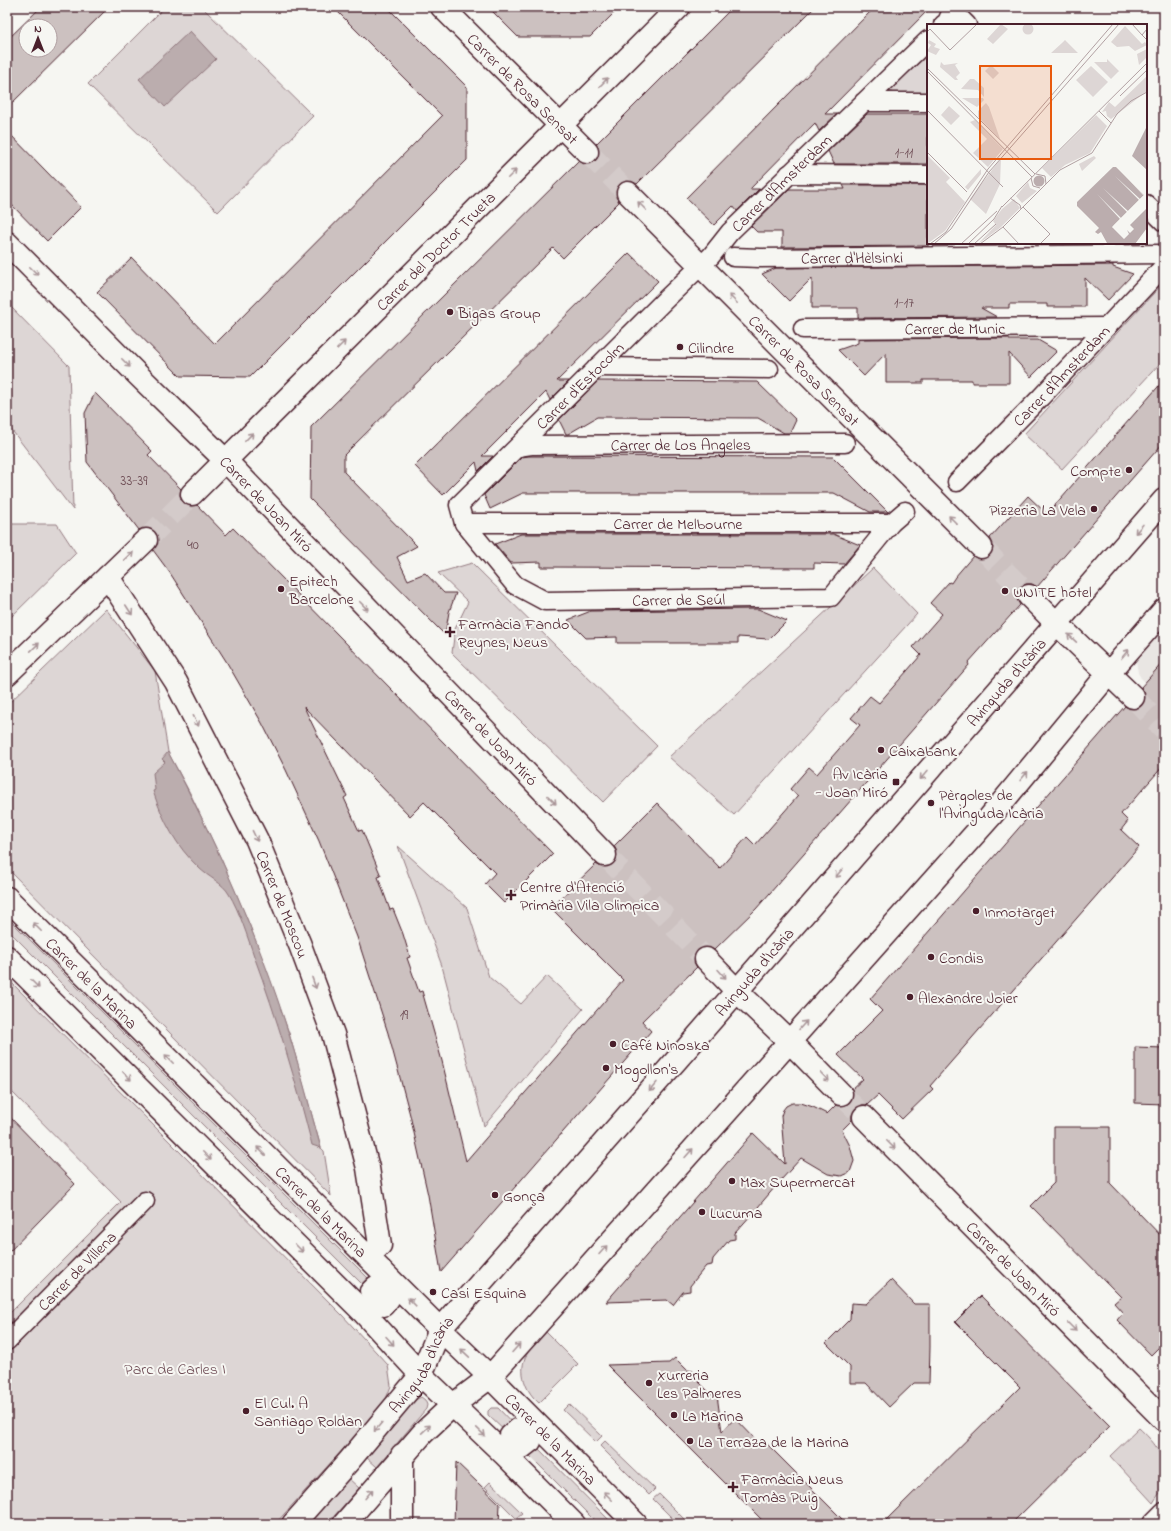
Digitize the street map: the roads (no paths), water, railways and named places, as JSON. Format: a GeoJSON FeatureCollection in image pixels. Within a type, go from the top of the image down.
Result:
{"type":"FeatureCollection","features":[{"type":"Feature","properties":{"kind":"street","name":"Carrer de Rosa Sensat"},"geometry":{"type":"LineString","coordinates":[[442,7],[560,126],[588,152]]}},
{"type":"Feature","properties":{"kind":"street","name":"Carrer del Doctor Trueta"},"geometry":{"type":"LineString","coordinates":[[192,494],[678,7]]}},
{"type":"Feature","properties":{"kind":"street","name":"Carrer d'Amsterdam"},"geometry":{"type":"LineString","coordinates":[[701,266],[730,232],[927,41]]}},
{"type":"Feature","properties":{"kind":"street"},"geometry":{"type":"LineString","coordinates":[[864,102],[927,102]]}},
{"type":"Feature","properties":{"kind":"street"},"geometry":{"type":"LineString","coordinates":[[789,174],[927,175]]}},
{"type":"Feature","properties":{"kind":"street","name":"Carrer de Rosa Sensat"},"geometry":{"type":"LineString","coordinates":[[628,193],[981,547]]}},
{"type":"Feature","properties":{"kind":"street"},"geometry":{"type":"LineString","coordinates":[[1147,205],[1164,222]]}},
{"type":"Feature","properties":{"kind":"street","name":"Carrer de Joan Miró"},"geometry":{"type":"LineString","coordinates":[[7,243],[136,374],[226,461],[605,855]]}},
{"type":"Feature","properties":{"kind":"street","name":"Carrer d'Hèlsinki"},"geometry":{"type":"LineString","coordinates":[[733,257],[1164,254]]}},
{"type":"Feature","properties":{"kind":"street","name":"Carrer d'Estocolm"},"geometry":{"type":"LineString","coordinates":[[464,523],[460,504],[597,367],[701,266]]}},
{"type":"Feature","properties":{"kind":"street","name":"Carrer d'Amsterdam"},"geometry":{"type":"LineString","coordinates":[[956,482],[1164,266]]}},
{"type":"Feature","properties":{"kind":"street","name":"Carrer de Munic"},"geometry":{"type":"LineString","coordinates":[[803,328],[1107,326]]}},
{"type":"Feature","properties":{"kind":"street"},"geometry":{"type":"LineString","coordinates":[[597,367],[769,369]]}},
{"type":"Feature","properties":{"kind":"street","name":"Carrer de Los Angeles"},"geometry":{"type":"LineString","coordinates":[[518,447],[532,445],[845,442]]}},
{"type":"Feature","properties":{"kind":"street","name":"Avinguda d'Icària"},"geometry":{"type":"LineString","coordinates":[[293,1524],[349,1461],[421,1375],[440,1329],[737,991],[1056,622],[1164,500]]}},
{"type":"Feature","properties":{"kind":"street"},"geometry":{"type":"LineString","coordinates":[[891,523],[905,510]]}},
{"type":"Feature","properties":{"kind":"street","name":"Carrer de Seúl"},"geometry":{"type":"LineString","coordinates":[[464,523],[515,584],[545,600],[831,597],[891,523]]}},
{"type":"Feature","properties":{"kind":"street","name":"Carrer de Melbourne"},"geometry":{"type":"LineString","coordinates":[[464,523],[891,523]]}},
{"type":"Feature","properties":{"kind":"street"},"geometry":{"type":"LineString","coordinates":[[7,674],[146,540]]}},
{"type":"Feature","properties":{"kind":"street","name":"Carrer de Moscou"},"geometry":{"type":"LineString","coordinates":[[108,577],[176,682],[257,840],[300,945],[333,1034],[368,1168],[380,1245],[368,1257]]}},
{"type":"Feature","properties":{"kind":"street"},"geometry":{"type":"LineString","coordinates":[[1029,596],[1133,697]]}},
{"type":"Feature","properties":{"kind":"street"},"geometry":{"type":"LineString","coordinates":[[344,1524],[402,1455],[423,1433],[453,1405],[490,1377],[990,817],[1109,673],[1164,610]]}},
{"type":"Feature","properties":{"kind":"street","name":"Carrer de la Marina"},"geometry":{"type":"LineString","coordinates":[[7,898],[490,1377],[636,1524]]}},
{"type":"Feature","properties":{"kind":"street"},"geometry":{"type":"LineString","coordinates":[[7,957],[364,1313],[421,1375],[574,1524]]}},
{"type":"Feature","properties":{"kind":"street"},"geometry":{"type":"LineString","coordinates":[[706,959],[841,1094]]}},
{"type":"Feature","properties":{"kind":"street","name":"Carrer de Joan Miró"},"geometry":{"type":"LineString","coordinates":[[864,1117],[1164,1420]]}},
{"type":"Feature","properties":{"kind":"street","name":"Carrer de Villena"},"geometry":{"type":"LineString","coordinates":[[7,1341],[145,1201]]}},
{"type":"Feature","properties":{"kind":"street"},"geometry":{"type":"LineString","coordinates":[[402,1455],[402,1524]]}},
{"type":"Feature","properties":{"kind":"street"},"geometry":{"type":"LineString","coordinates":[[1154,1524],[1164,1514]]}},
{"type":"Feature","properties":{"kind":"tunnel"},"geometry":{"type":"LineString","coordinates":[[587,152],[628,193]]}},
{"type":"Feature","properties":{"kind":"tunnel"},"geometry":{"type":"LineString","coordinates":[[146,540],[192,494]]}},
{"type":"Feature","properties":{"kind":"tunnel"},"geometry":{"type":"LineString","coordinates":[[981,547],[1029,596]]}},
{"type":"Feature","properties":{"kind":"tunnel"},"geometry":{"type":"LineString","coordinates":[[1133,697],[1164,729]]}},
{"type":"Feature","properties":{"kind":"tunnel"},"geometry":{"type":"LineString","coordinates":[[605,855],[706,959]]}},
{"type":"Feature","properties":{"kind":"tunnel"},"geometry":{"type":"LineString","coordinates":[[841,1094],[864,1117]]}},
{"type":"Feature","properties":{"kind":"place","name":"Bigas Group"},"geometry":{"type":"Point","coordinates":[450,312]}},
{"type":"Feature","properties":{"kind":"place","name":"Cilindre"},"geometry":{"type":"Point","coordinates":[680,347]}},
{"type":"Feature","properties":{"kind":"place","name":"Compte"},"geometry":{"type":"Point","coordinates":[1129,470]}},
{"type":"Feature","properties":{"kind":"place","name":"Pizzeria La Vela"},"geometry":{"type":"Point","coordinates":[1094,509]}},
{"type":"Feature","properties":{"kind":"place","name":"Epitech Barcelone"},"geometry":{"type":"Point","coordinates":[281,589]}},
{"type":"Feature","properties":{"kind":"place","name":"UNITE hotel"},"geometry":{"type":"Point","coordinates":[1005,591]}},
{"type":"Feature","properties":{"kind":"place","name":"Farmàcia Fando Reynes, Neus"},"geometry":{"type":"Point","coordinates":[450,632]}},
{"type":"Feature","properties":{"kind":"place","name":"Caixabank"},"geometry":{"type":"Point","coordinates":[881,750]}},
{"type":"Feature","properties":{"kind":"place","name":"Av Icària - Joan Miró"},"geometry":{"type":"Point","coordinates":[896,782]}},
{"type":"Feature","properties":{"kind":"place","name":"Pèrgoles de l'Avinguda Icària"},"geometry":{"type":"Point","coordinates":[931,803]}},
{"type":"Feature","properties":{"kind":"place","name":"Centre d'Atenció Primària Vila Olimpica"},"geometry":{"type":"Point","coordinates":[511,895]}},
{"type":"Feature","properties":{"kind":"place","name":"Inmotarget"},"geometry":{"type":"Point","coordinates":[976,911]}},
{"type":"Feature","properties":{"kind":"place","name":"Condis"},"geometry":{"type":"Point","coordinates":[931,957]}},
{"type":"Feature","properties":{"kind":"place","name":"Alexandre Joier"},"geometry":{"type":"Point","coordinates":[910,997]}},
{"type":"Feature","properties":{"kind":"place","name":"Café Ninoska"},"geometry":{"type":"Point","coordinates":[613,1044]}},
{"type":"Feature","properties":{"kind":"place","name":"Mogollon's"},"geometry":{"type":"Point","coordinates":[606,1068]}},
{"type":"Feature","properties":{"kind":"place","name":"Max Supermercat"},"geometry":{"type":"Point","coordinates":[732,1181]}},
{"type":"Feature","properties":{"kind":"place","name":"Gonça"},"geometry":{"type":"Point","coordinates":[495,1195]}},
{"type":"Feature","properties":{"kind":"place","name":"Lucuma"},"geometry":{"type":"Point","coordinates":[702,1212]}},
{"type":"Feature","properties":{"kind":"place","name":"Casi Esquina"},"geometry":{"type":"Point","coordinates":[433,1292]}},
{"type":"Feature","properties":{"kind":"place","name":"Xurreria Les Palmeres"},"geometry":{"type":"Point","coordinates":[649,1383]}},
{"type":"Feature","properties":{"kind":"place","name":"El Cul. A Santiago Roldan"},"geometry":{"type":"Point","coordinates":[246,1411]}},
{"type":"Feature","properties":{"kind":"place","name":"La Marina"},"geometry":{"type":"Point","coordinates":[674,1415]}},
{"type":"Feature","properties":{"kind":"place","name":"La Terraza de la Marina"},"geometry":{"type":"Point","coordinates":[690,1441]}},
{"type":"Feature","properties":{"kind":"place","name":"Farmàcia Neus Tomàs Puig"},"geometry":{"type":"Point","coordinates":[733,1487]}},
{"type":"Feature","properties":{"kind":"park label","name":"Parc de Carles I"},"geometry":{"type":"Point","coordinates":[175,1368]}}]}
